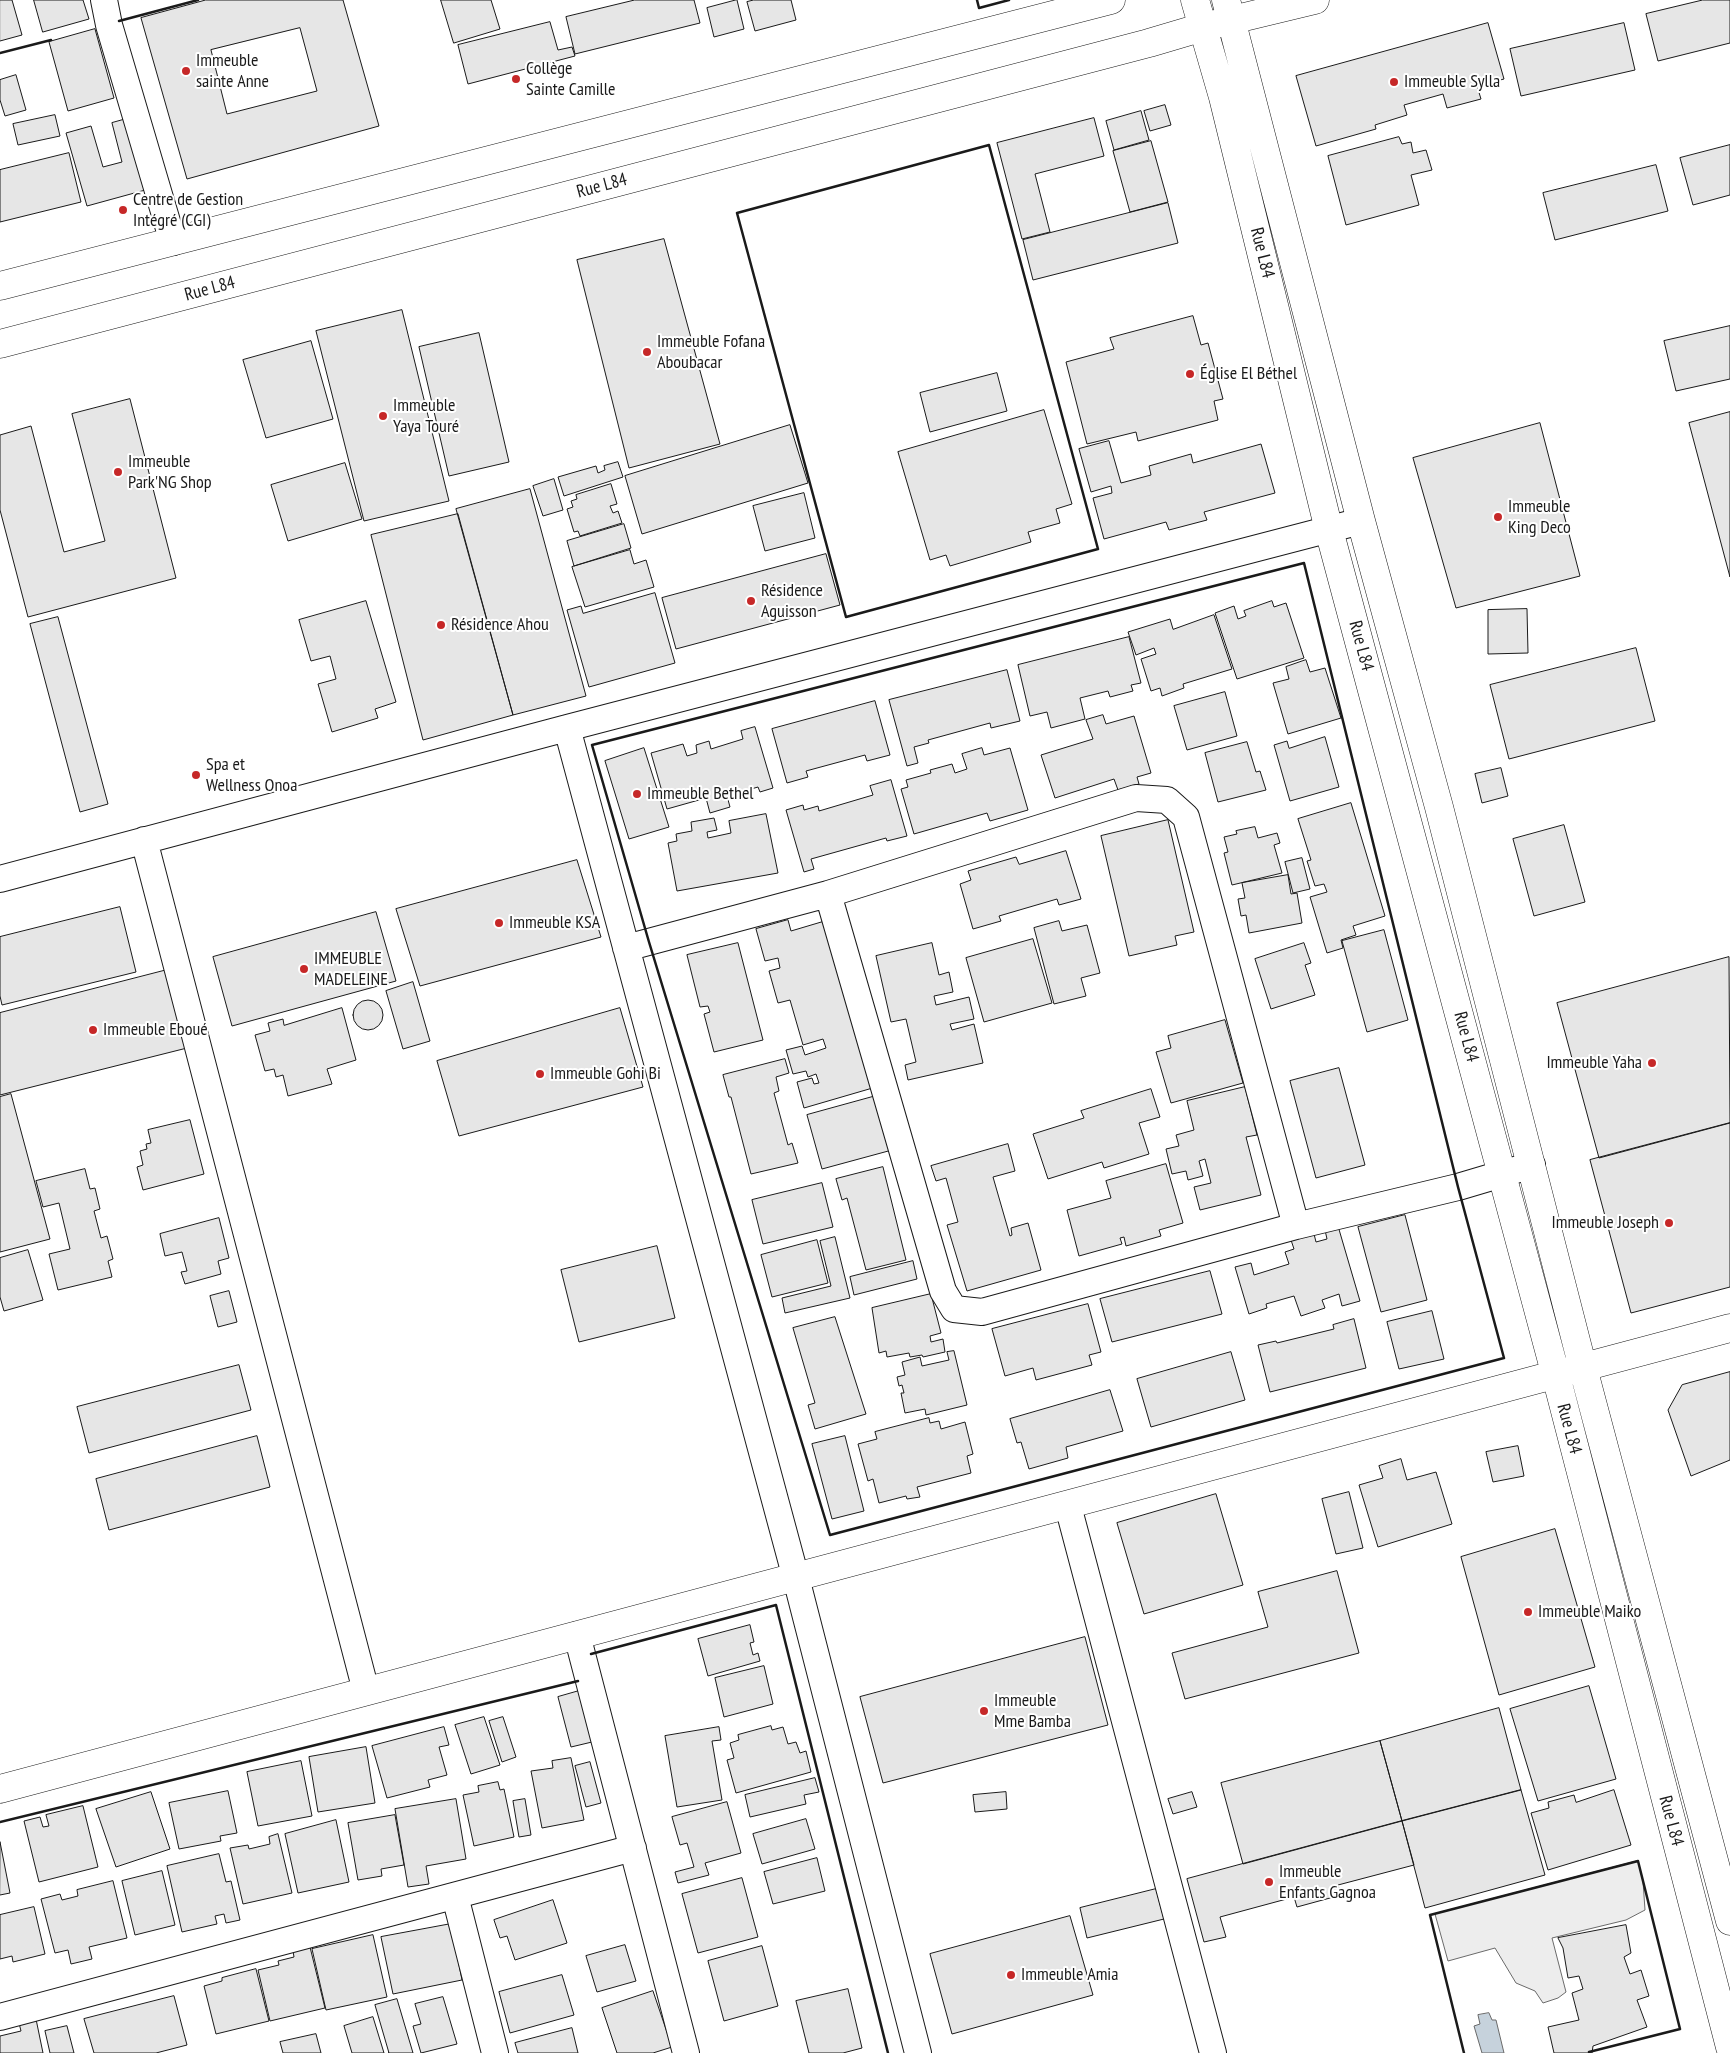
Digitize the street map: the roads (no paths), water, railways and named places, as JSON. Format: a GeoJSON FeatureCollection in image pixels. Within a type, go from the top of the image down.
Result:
{"type":"FeatureCollection","features":[{"type":"Feature","properties":{"kind":"street"},"geometry":{"type":"LineString","coordinates":[[104,0],[109,26],[173,242]]}},
{"type":"Feature","properties":{"kind":"street"},"geometry":{"type":"LineString","coordinates":[[0,286],[1111,0]]}},
{"type":"Feature","properties":{"kind":"street","name":"Rue L84"},"geometry":{"type":"LineString","coordinates":[[1195,0],[1223,97],[1330,530],[1556,1376],[1730,2047]]}},
{"type":"Feature","properties":{"kind":"street","name":"Rue L84"},"geometry":{"type":"LineString","coordinates":[[0,344],[1120,51],[1203,27],[1229,10],[1315,0]]}},
{"type":"Feature","properties":{"kind":"street","name":"Rue L84"},"geometry":{"type":"LineString","coordinates":[[1229,10],[1361,521],[1440,807],[1583,1368],[1730,1920]]}},
{"type":"Feature","properties":{"kind":"street"},"geometry":{"type":"LineString","coordinates":[[0,879],[567,728],[1361,521]]}},
{"type":"Feature","properties":{"kind":"street"},"geometry":{"type":"LineString","coordinates":[[567,728],[796,1578],[918,2053]]}},
{"type":"Feature","properties":{"kind":"street"},"geometry":{"type":"LineString","coordinates":[[626,948],[828,894],[1136,798],[1167,800],[1186,817],[1296,1226]]}},
{"type":"Feature","properties":{"kind":"street"},"geometry":{"type":"LineString","coordinates":[[144,840],[366,1690]]}},
{"type":"Feature","properties":{"kind":"street"},"geometry":{"type":"LineString","coordinates":[[828,894],[942,1291],[954,1309],[982,1312],[1296,1226],[1502,1175],[1532,1165]]}},
{"type":"Feature","properties":{"kind":"street"},"geometry":{"type":"LineString","coordinates":[[0,1789],[366,1690],[1556,1376],[1730,1328]]}},
{"type":"Feature","properties":{"kind":"street"},"geometry":{"type":"LineString","coordinates":[[1068,1506],[1213,2053]]}},
{"type":"Feature","properties":{"kind":"street"},"geometry":{"type":"LineString","coordinates":[[577,1635],[686,2053]]}},
{"type":"Feature","properties":{"kind":"street"},"geometry":{"type":"LineString","coordinates":[[0,2017],[633,1848]]}},
{"type":"Feature","properties":{"kind":"street"},"geometry":{"type":"LineString","coordinates":[[455,1896],[495,2053]]}},
{"type":"Feature","properties":{"kind":"place","name":"Immeuble sainte Anne"},"geometry":{"type":"Point","coordinates":[186,71]}},
{"type":"Feature","properties":{"kind":"place","name":"Collège Sainte Camille"},"geometry":{"type":"Point","coordinates":[516,79]}},
{"type":"Feature","properties":{"kind":"place","name":"Immeuble Sylla"},"geometry":{"type":"Point","coordinates":[1394,82]}},
{"type":"Feature","properties":{"kind":"place","name":"Centre de Gestion Intégré (CGI)"},"geometry":{"type":"Point","coordinates":[123,210]}},
{"type":"Feature","properties":{"kind":"place","name":"Immeuble Fofana Aboubacar"},"geometry":{"type":"Point","coordinates":[647,352]}},
{"type":"Feature","properties":{"kind":"place","name":"Église El Béthel"},"geometry":{"type":"Point","coordinates":[1190,374]}},
{"type":"Feature","properties":{"kind":"place","name":"Immeuble Yaya Touré"},"geometry":{"type":"Point","coordinates":[383,416]}},
{"type":"Feature","properties":{"kind":"place","name":"Immeuble Park'NG Shop"},"geometry":{"type":"Point","coordinates":[118,472]}},
{"type":"Feature","properties":{"kind":"place","name":"Immeuble King Deco"},"geometry":{"type":"Point","coordinates":[1498,517]}},
{"type":"Feature","properties":{"kind":"place","name":"Résidence Aguisson"},"geometry":{"type":"Point","coordinates":[751,601]}},
{"type":"Feature","properties":{"kind":"place","name":"Résidence Ahou"},"geometry":{"type":"Point","coordinates":[441,625]}},
{"type":"Feature","properties":{"kind":"place","name":"Spa et Wellness Onoa"},"geometry":{"type":"Point","coordinates":[196,775]}},
{"type":"Feature","properties":{"kind":"place","name":"Immeuble Bethel"},"geometry":{"type":"Point","coordinates":[637,794]}},
{"type":"Feature","properties":{"kind":"place","name":"Immeuble KSA"},"geometry":{"type":"Point","coordinates":[499,923]}},
{"type":"Feature","properties":{"kind":"place","name":"IMMEUBLE MADELEINE"},"geometry":{"type":"Point","coordinates":[304,969]}},
{"type":"Feature","properties":{"kind":"place","name":"Immeuble Eboué"},"geometry":{"type":"Point","coordinates":[93,1030]}},
{"type":"Feature","properties":{"kind":"place","name":"Immeuble Yaha"},"geometry":{"type":"Point","coordinates":[1652,1063]}},
{"type":"Feature","properties":{"kind":"place","name":"Immeuble Gohi Bi"},"geometry":{"type":"Point","coordinates":[540,1074]}},
{"type":"Feature","properties":{"kind":"place","name":"Immeuble Joseph"},"geometry":{"type":"Point","coordinates":[1669,1223]}},
{"type":"Feature","properties":{"kind":"place","name":"Immeuble Maiko"},"geometry":{"type":"Point","coordinates":[1528,1612]}},
{"type":"Feature","properties":{"kind":"place","name":"Immeuble Mme Bamba"},"geometry":{"type":"Point","coordinates":[984,1711]}},
{"type":"Feature","properties":{"kind":"place","name":"Immeuble Enfants Gagnoa"},"geometry":{"type":"Point","coordinates":[1269,1882]}},
{"type":"Feature","properties":{"kind":"place","name":"Immeuble Amia"},"geometry":{"type":"Point","coordinates":[1011,1975]}}]}
